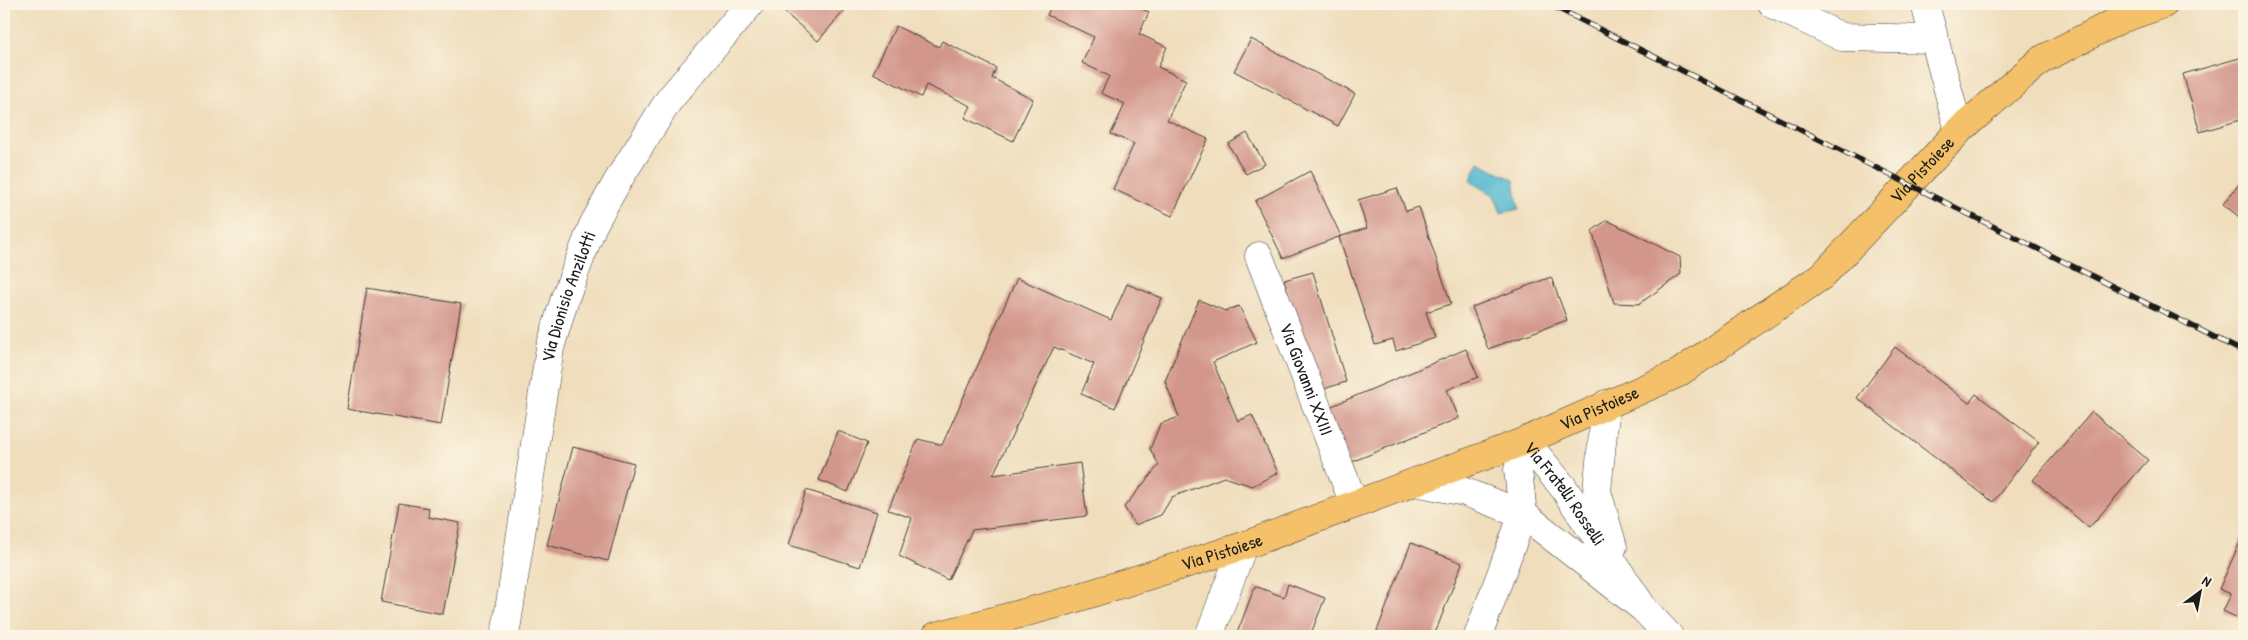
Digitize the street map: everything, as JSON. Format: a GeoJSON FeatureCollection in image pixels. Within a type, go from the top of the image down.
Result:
{"type":"FeatureCollection","features":[{"type":"Feature","properties":{"kind":"main road","name":"Via Pistoiese"},"geometry":{"type":"LineString","coordinates":[[936,636],[1061,603],[1243,546],[1525,441],[1676,374],[1822,276],[1959,131],[2042,60],[2121,19],[2164,4]]}},
{"type":"Feature","properties":{"kind":"street","name":"Via Dionisio Anzilotti"},"geometry":{"type":"LineString","coordinates":[[505,636],[550,348],[593,224],[620,177],[669,100],[750,4]]}},
{"type":"Feature","properties":{"kind":"street"},"geometry":{"type":"LineString","coordinates":[[1772,4],[1842,37],[1934,39]]}},
{"type":"Feature","properties":{"kind":"street"},"geometry":{"type":"LineString","coordinates":[[1925,4],[1959,131]]}},
{"type":"Feature","properties":{"kind":"street","name":"Via Giovanni XXIII"},"geometry":{"type":"LineString","coordinates":[[1259,256],[1354,504]]}},
{"type":"Feature","properties":{"kind":"street","name":"Via Fratelli Rosselli"},"geometry":{"type":"LineString","coordinates":[[1606,404],[1597,491],[1610,542],[1644,608]]}},
{"type":"Feature","properties":{"kind":"street","name":"Via Fratelli Rosselli"},"geometry":{"type":"LineString","coordinates":[[1523,514],[1518,470],[1525,441]]}},
{"type":"Feature","properties":{"kind":"street","name":"Via Fratelli Rosselli"},"geometry":{"type":"LineString","coordinates":[[1525,441],[1563,487],[1644,608],[1669,636]]}},
{"type":"Feature","properties":{"kind":"street","name":"Via Fratelli Rosselli"},"geometry":{"type":"LineString","coordinates":[[1415,482],[1465,492],[1523,514],[1644,608]]}},
{"type":"Feature","properties":{"kind":"street"},"geometry":{"type":"LineString","coordinates":[[1478,636],[1523,514]]}},
{"type":"Feature","properties":{"kind":"street"},"geometry":{"type":"LineString","coordinates":[[1209,636],[1243,546]]}},
{"type":"Feature","properties":{"kind":"water"},"geometry":{"type":"Polygon","coordinates":[[[1479,162],[1514,180],[1519,209],[1501,213],[1494,195],[1470,181],[1479,162]]]}},
{"type":"Feature","properties":{"kind":"building"},"geometry":{"type":"Polygon","coordinates":[[[780,4],[850,4],[818,41],[778,7],[780,4]]]}},
{"type":"Feature","properties":{"kind":"building"},"geometry":{"type":"Polygon","coordinates":[[[1052,4],[1131,4],[1149,12],[1139,34],[1167,47],[1158,67],[1186,80],[1167,120],[1208,139],[1172,216],[1113,189],[1134,144],[1111,134],[1125,104],[1101,93],[1109,76],[1082,63],[1094,37],[1047,15],[1052,4]]]}},
{"type":"Feature","properties":{"kind":"building"},"geometry":{"type":"Polygon","coordinates":[[[896,26],[939,47],[942,41],[996,68],[992,78],[1033,99],[1013,141],[965,118],[971,106],[926,85],[921,97],[873,73],[896,26]]]}},
{"type":"Feature","properties":{"kind":"building"},"geometry":{"type":"Polygon","coordinates":[[[1251,39],[1355,94],[1338,126],[1234,71],[1251,39]]]}},
{"type":"Feature","properties":{"kind":"building"},"geometry":{"type":"Polygon","coordinates":[[[2243,57],[2244,119],[2200,132],[2183,74],[2243,57]]]}},
{"type":"Feature","properties":{"kind":"building"},"geometry":{"type":"Polygon","coordinates":[[[1247,133],[1265,164],[1246,174],[1228,144],[1247,133]]]}},
{"type":"Feature","properties":{"kind":"building"},"geometry":{"type":"Polygon","coordinates":[[[1310,171],[1341,236],[1283,258],[1255,201],[1310,171]]]}},
{"type":"Feature","properties":{"kind":"building"},"geometry":{"type":"Polygon","coordinates":[[[2244,178],[2244,221],[2223,204],[2244,178]]]}},
{"type":"Feature","properties":{"kind":"building"},"geometry":{"type":"Polygon","coordinates":[[[1397,188],[1406,211],[1419,207],[1451,304],[1426,312],[1435,338],[1396,351],[1393,340],[1375,345],[1339,237],[1367,228],[1358,200],[1397,188]]]}},
{"type":"Feature","properties":{"kind":"building"},"geometry":{"type":"Polygon","coordinates":[[[1607,220],[1680,257],[1681,274],[1639,304],[1614,303],[1592,231],[1607,220]]]}},
{"type":"Feature","properties":{"kind":"building"},"geometry":{"type":"Polygon","coordinates":[[[1313,272],[1346,382],[1317,391],[1284,280],[1313,272]]]}},
{"type":"Feature","properties":{"kind":"building"},"geometry":{"type":"Polygon","coordinates":[[[1551,277],[1567,320],[1488,349],[1472,307],[1551,277]]]}},
{"type":"Feature","properties":{"kind":"building"},"geometry":{"type":"Polygon","coordinates":[[[1017,278],[1111,320],[1127,284],[1162,298],[1115,408],[1081,394],[1094,364],[1054,347],[993,475],[1080,463],[1087,516],[972,530],[948,580],[899,556],[912,518],[888,510],[918,439],[942,445],[1017,278]]]}},
{"type":"Feature","properties":{"kind":"building"},"geometry":{"type":"Polygon","coordinates":[[[367,288],[461,304],[441,425],[347,409],[367,288]]]}},
{"type":"Feature","properties":{"kind":"building"},"geometry":{"type":"Polygon","coordinates":[[[1199,300],[1225,311],[1239,306],[1257,342],[1213,362],[1238,421],[1252,415],[1278,473],[1252,486],[1224,477],[1172,497],[1161,515],[1135,525],[1124,507],[1159,465],[1150,449],[1160,424],[1179,417],[1165,381],[1199,300]]]}},
{"type":"Feature","properties":{"kind":"building"},"geometry":{"type":"Polygon","coordinates":[[[1895,347],[1969,403],[1976,394],[2039,442],[1993,502],[1857,398],[1895,347]]]}},
{"type":"Feature","properties":{"kind":"building"},"geometry":{"type":"Polygon","coordinates":[[[1466,349],[1478,377],[1447,390],[1459,418],[1349,463],[1325,409],[1466,349]]]}},
{"type":"Feature","properties":{"kind":"building"},"geometry":{"type":"Polygon","coordinates":[[[2092,412],[2148,460],[2089,528],[2033,480],[2092,412]]]}},
{"type":"Feature","properties":{"kind":"building"},"geometry":{"type":"Polygon","coordinates":[[[838,431],[867,443],[848,492],[819,480],[838,431]]]}},
{"type":"Feature","properties":{"kind":"building"},"geometry":{"type":"Polygon","coordinates":[[[573,447],[634,463],[608,561],[547,545],[573,447]]]}},
{"type":"Feature","properties":{"kind":"building"},"geometry":{"type":"Polygon","coordinates":[[[806,490],[877,512],[860,567],[789,545],[806,490]]]}},
{"type":"Feature","properties":{"kind":"building"},"geometry":{"type":"Polygon","coordinates":[[[399,503],[429,508],[428,517],[460,523],[443,614],[381,602],[399,503]]]}},
{"type":"Feature","properties":{"kind":"building"},"geometry":{"type":"Polygon","coordinates":[[[2244,533],[2244,621],[2223,611],[2231,594],[2219,589],[2244,533]]]}},
{"type":"Feature","properties":{"kind":"building"},"geometry":{"type":"Polygon","coordinates":[[[1411,543],[1462,563],[1434,636],[1375,636],[1411,543]]]}},
{"type":"Feature","properties":{"kind":"building"},"geometry":{"type":"Polygon","coordinates":[[[1288,584],[1325,598],[1310,636],[1236,636],[1255,586],[1284,597],[1288,584]]]}},
{"type":"Feature","properties":{"kind":"railway"},"geometry":{"type":"LineString","coordinates":[[1549,4],[2244,352]]}}]}
